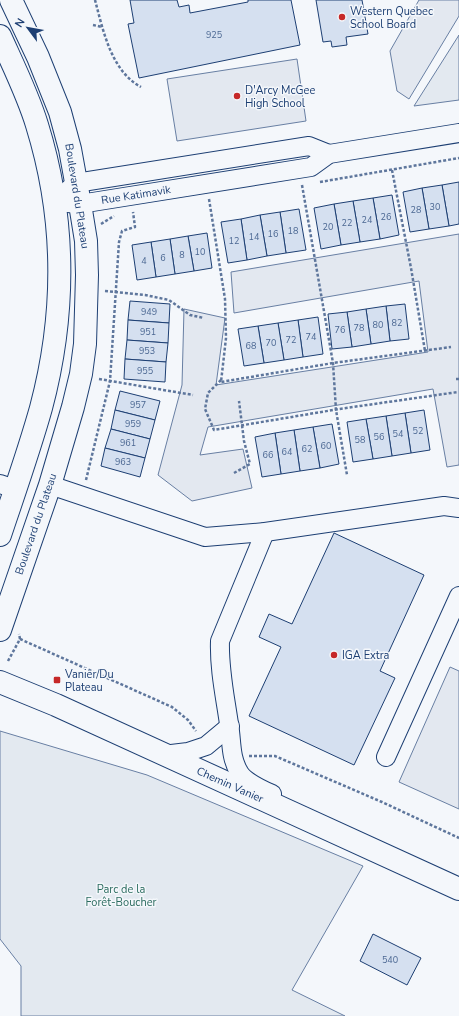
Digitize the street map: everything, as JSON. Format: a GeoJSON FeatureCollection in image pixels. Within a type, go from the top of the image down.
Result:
{"type":"FeatureCollection","features":[{"type":"Feature","properties":{"kind":"main road","name":"Boulevard du Plateau"},"geometry":{"type":"LineString","coordinates":[[0,630],[50,485],[73,407],[81,374],[85,344],[87,275],[86,241],[80,204],[70,149],[60,112],[38,57],[11,0]]}},
{"type":"Feature","properties":{"kind":"main road"},"geometry":{"type":"LineString","coordinates":[[0,36],[24,90],[37,125],[54,202],[59,246],[58,313],[47,380],[41,408],[8,486],[0,535]]}},
{"type":"Feature","properties":{"kind":"main road","name":"Chemin Vanier"},"geometry":{"type":"LineString","coordinates":[[0,682],[56,705],[459,889]]}},
{"type":"Feature","properties":{"kind":"street","name":"Rue Katimavik"},"geometry":{"type":"LineString","coordinates":[[54,202],[80,204],[311,166],[329,154],[459,133]]}},
{"type":"Feature","properties":{"kind":"street","name":"Rue Katimavik"},"geometry":{"type":"LineString","coordinates":[[76,183],[309,146],[329,154]]}},
{"type":"Feature","properties":{"kind":"street"},"geometry":{"type":"LineString","coordinates":[[54,202],[76,183]]}},
{"type":"Feature","properties":{"kind":"street"},"geometry":{"type":"LineString","coordinates":[[50,485],[205,537],[265,532],[444,506],[459,508]]}},
{"type":"Feature","properties":{"kind":"street"},"geometry":{"type":"LineString","coordinates":[[265,532],[220,641],[220,658],[230,726],[232,757],[240,774],[258,787],[273,795],[283,809]]}},
{"type":"Feature","properties":{"kind":"street"},"geometry":{"type":"LineString","coordinates":[[386,757],[459,596]]}},
{"type":"Feature","properties":{"kind":"street"},"geometry":{"type":"LineString","coordinates":[[163,755],[188,752],[206,746],[230,726]]}},
{"type":"Feature","properties":{"kind":"path"},"geometry":{"type":"LineString","coordinates":[[95,0],[102,27],[113,57],[133,82],[141,87]]}},
{"type":"Feature","properties":{"kind":"path"},"geometry":{"type":"LineString","coordinates":[[93,25],[102,27]]}},
{"type":"Feature","properties":{"kind":"path"},"geometry":{"type":"LineString","coordinates":[[392,170],[425,351]]}},
{"type":"Feature","properties":{"kind":"path"},"geometry":{"type":"LineString","coordinates":[[302,185],[333,364],[336,410],[347,475]]}},
{"type":"Feature","properties":{"kind":"path"},"geometry":{"type":"LineString","coordinates":[[208,197],[225,299],[226,338],[221,380],[208,393],[205,409],[214,430],[458,392]]}},
{"type":"Feature","properties":{"kind":"path"},"geometry":{"type":"LineString","coordinates":[[82,495],[110,381],[119,242],[122,230],[136,227],[133,209]]}},
{"type":"Feature","properties":{"kind":"path"},"geometry":{"type":"LineString","coordinates":[[103,291],[145,295],[169,300],[190,315],[204,318]]}},
{"type":"Feature","properties":{"kind":"path"},"geometry":{"type":"LineString","coordinates":[[221,380],[221,382],[451,347]]}},
{"type":"Feature","properties":{"kind":"path"},"geometry":{"type":"LineString","coordinates":[[98,379],[194,395]]}},
{"type":"Feature","properties":{"kind":"path"},"geometry":{"type":"LineString","coordinates":[[234,473],[250,464],[244,441],[240,401]]}},
{"type":"Feature","properties":{"kind":"green space"},"geometry":{"type":"Polygon","coordinates":[[[459,35],[459,100],[414,106],[459,35]]]}},
{"type":"Feature","properties":{"kind":"green space","name":"Parc de la Forêt-Boucher"},"geometry":{"type":"Polygon","coordinates":[[[0,731],[147,775],[363,866],[292,990],[345,1016],[21,1016],[21,966],[0,939],[0,731]]]}},
{"type":"Feature","properties":{"kind":"shaded area"},"geometry":{"type":"Polygon","coordinates":[[[419,0],[459,0],[459,16],[409,99],[397,91],[390,51],[419,0]]]}},
{"type":"Feature","properties":{"kind":"shaded area"},"geometry":{"type":"Polygon","coordinates":[[[297,59],[306,121],[177,141],[167,79],[297,59]]]}},
{"type":"Feature","properties":{"kind":"shaded area"},"geometry":{"type":"Polygon","coordinates":[[[459,234],[459,465],[447,467],[433,389],[208,427],[200,455],[243,449],[252,488],[192,501],[158,475],[182,385],[184,309],[225,318],[216,385],[428,352],[419,281],[234,313],[231,272],[459,234]]]}},
{"type":"Feature","properties":{"kind":"shaded area"},"geometry":{"type":"Polygon","coordinates":[[[450,667],[459,671],[459,809],[399,782],[450,667]]]}},
{"type":"Feature","properties":{"kind":"building"},"geometry":{"type":"Polygon","coordinates":[[[130,0],[177,0],[179,7],[189,5],[190,13],[248,2],[248,0],[291,0],[300,45],[139,78],[128,24],[134,23],[130,0]]]}},
{"type":"Feature","properties":{"kind":"building","name":"Western Quebec School Board"},"geometry":{"type":"Polygon","coordinates":[[[316,0],[362,0],[368,34],[346,37],[347,45],[332,47],[331,41],[323,42],[316,0]]]}},
{"type":"Feature","properties":{"kind":"building"},"geometry":{"type":"Polygon","coordinates":[[[459,182],[459,224],[449,226],[442,185],[459,182]]]}},
{"type":"Feature","properties":{"kind":"building"},"geometry":{"type":"Polygon","coordinates":[[[442,185],[449,226],[429,229],[422,188],[442,185]]]}},
{"type":"Feature","properties":{"kind":"building"},"geometry":{"type":"Polygon","coordinates":[[[422,188],[429,229],[410,232],[403,192],[422,188]]]}},
{"type":"Feature","properties":{"kind":"building"},"geometry":{"type":"Polygon","coordinates":[[[392,195],[399,235],[380,239],[373,198],[392,195]]]}},
{"type":"Feature","properties":{"kind":"building"},"geometry":{"type":"Polygon","coordinates":[[[373,198],[380,239],[360,242],[353,201],[373,198]]]}},
{"type":"Feature","properties":{"kind":"building"},"geometry":{"type":"Polygon","coordinates":[[[353,201],[360,242],[341,245],[334,204],[353,201]]]}},
{"type":"Feature","properties":{"kind":"building"},"geometry":{"type":"Polygon","coordinates":[[[334,204],[341,245],[321,249],[314,208],[334,204]]]}},
{"type":"Feature","properties":{"kind":"building"},"geometry":{"type":"Polygon","coordinates":[[[299,209],[306,250],[286,253],[280,212],[299,209]]]}},
{"type":"Feature","properties":{"kind":"building"},"geometry":{"type":"Polygon","coordinates":[[[280,212],[286,253],[267,256],[260,215],[280,212]]]}},
{"type":"Feature","properties":{"kind":"building"},"geometry":{"type":"Polygon","coordinates":[[[260,215],[267,256],[247,260],[241,219],[260,215]]]}},
{"type":"Feature","properties":{"kind":"building"},"geometry":{"type":"Polygon","coordinates":[[[241,219],[247,260],[228,263],[221,222],[241,219]]]}},
{"type":"Feature","properties":{"kind":"building"},"geometry":{"type":"Polygon","coordinates":[[[207,233],[212,268],[194,271],[188,236],[207,233]]]}},
{"type":"Feature","properties":{"kind":"building"},"geometry":{"type":"Polygon","coordinates":[[[188,236],[194,271],[175,274],[170,239],[188,236]]]}},
{"type":"Feature","properties":{"kind":"building"},"geometry":{"type":"Polygon","coordinates":[[[170,239],[175,274],[156,277],[151,242],[170,239]]]}},
{"type":"Feature","properties":{"kind":"building"},"geometry":{"type":"Polygon","coordinates":[[[151,242],[156,277],[137,280],[132,245],[151,242]]]}},
{"type":"Feature","properties":{"kind":"building"},"geometry":{"type":"Polygon","coordinates":[[[130,301],[170,304],[169,323],[128,320],[130,301]]]}},
{"type":"Feature","properties":{"kind":"building"},"geometry":{"type":"Polygon","coordinates":[[[405,304],[409,339],[390,341],[386,306],[405,304]]]}},
{"type":"Feature","properties":{"kind":"building"},"geometry":{"type":"Polygon","coordinates":[[[386,306],[390,341],[371,344],[366,309],[386,306]]]}},
{"type":"Feature","properties":{"kind":"building"},"geometry":{"type":"Polygon","coordinates":[[[366,309],[371,344],[352,347],[347,312],[366,309]]]}},
{"type":"Feature","properties":{"kind":"building"},"geometry":{"type":"Polygon","coordinates":[[[347,312],[352,347],[332,349],[328,314],[347,312]]]}},
{"type":"Feature","properties":{"kind":"building"},"geometry":{"type":"Polygon","coordinates":[[[318,317],[323,354],[303,357],[298,320],[318,317]]]}},
{"type":"Feature","properties":{"kind":"building"},"geometry":{"type":"Polygon","coordinates":[[[128,320],[169,323],[168,343],[127,340],[128,320]]]}},
{"type":"Feature","properties":{"kind":"building"},"geometry":{"type":"Polygon","coordinates":[[[298,320],[303,357],[284,360],[278,323],[298,320]]]}},
{"type":"Feature","properties":{"kind":"building"},"geometry":{"type":"Polygon","coordinates":[[[278,323],[284,360],[264,363],[258,326],[278,323]]]}},
{"type":"Feature","properties":{"kind":"building"},"geometry":{"type":"Polygon","coordinates":[[[258,326],[264,363],[244,366],[238,329],[258,326]]]}},
{"type":"Feature","properties":{"kind":"building"},"geometry":{"type":"Polygon","coordinates":[[[127,340],[168,343],[166,362],[125,359],[127,340]]]}},
{"type":"Feature","properties":{"kind":"building"},"geometry":{"type":"Polygon","coordinates":[[[125,359],[166,362],[165,382],[124,379],[125,359]]]}},
{"type":"Feature","properties":{"kind":"building"},"geometry":{"type":"Polygon","coordinates":[[[120,391],[160,401],[155,420],[115,410],[120,391]]]}},
{"type":"Feature","properties":{"kind":"building"},"geometry":{"type":"Polygon","coordinates":[[[115,410],[155,420],[150,439],[111,429],[115,410]]]}},
{"type":"Feature","properties":{"kind":"building"},"geometry":{"type":"Polygon","coordinates":[[[424,410],[430,450],[411,453],[405,413],[424,410]]]}},
{"type":"Feature","properties":{"kind":"building"},"geometry":{"type":"Polygon","coordinates":[[[405,413],[411,453],[392,456],[386,416],[405,413]]]}},
{"type":"Feature","properties":{"kind":"building"},"geometry":{"type":"Polygon","coordinates":[[[386,416],[392,456],[373,459],[366,419],[386,416]]]}},
{"type":"Feature","properties":{"kind":"building"},"geometry":{"type":"Polygon","coordinates":[[[366,419],[373,459],[353,462],[347,422],[366,419]]]}},
{"type":"Feature","properties":{"kind":"building"},"geometry":{"type":"Polygon","coordinates":[[[332,424],[339,464],[320,468],[313,427],[332,424]]]}},
{"type":"Feature","properties":{"kind":"building"},"geometry":{"type":"Polygon","coordinates":[[[313,427],[320,468],[300,471],[294,430],[313,427]]]}},
{"type":"Feature","properties":{"kind":"building"},"geometry":{"type":"Polygon","coordinates":[[[111,429],[150,439],[145,458],[105,448],[111,429]]]}},
{"type":"Feature","properties":{"kind":"building"},"geometry":{"type":"Polygon","coordinates":[[[294,430],[300,471],[281,474],[275,433],[294,430]]]}},
{"type":"Feature","properties":{"kind":"building"},"geometry":{"type":"Polygon","coordinates":[[[275,433],[281,474],[262,477],[255,437],[275,433]]]}},
{"type":"Feature","properties":{"kind":"building"},"geometry":{"type":"Polygon","coordinates":[[[105,448],[145,458],[140,477],[101,466],[105,448]]]}},
{"type":"Feature","properties":{"kind":"building"},"geometry":{"type":"Polygon","coordinates":[[[334,533],[424,575],[380,671],[395,678],[354,765],[249,716],[281,647],[259,637],[269,614],[292,624],[334,533]]]}},
{"type":"Feature","properties":{"kind":"building"},"geometry":{"type":"Polygon","coordinates":[[[373,934],[421,958],[407,985],[360,961],[373,934]]]}},
{"type":"Feature","properties":{"kind":"place","name":"Western Quebec School Board"},"geometry":{"type":"Point","coordinates":[342,17]}},
{"type":"Feature","properties":{"kind":"place","name":"D'Arcy McGee High School"},"geometry":{"type":"Point","coordinates":[237,96]}},
{"type":"Feature","properties":{"kind":"place","name":"IGA Extra"},"geometry":{"type":"Point","coordinates":[334,655]}},
{"type":"Feature","properties":{"kind":"place","name":"Vanier/Du Plateau"},"geometry":{"type":"Point","coordinates":[57,680]}}]}
